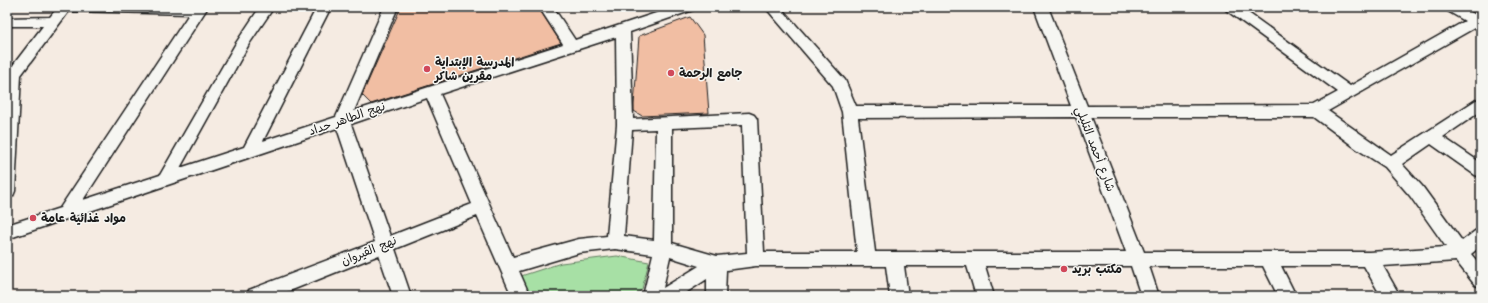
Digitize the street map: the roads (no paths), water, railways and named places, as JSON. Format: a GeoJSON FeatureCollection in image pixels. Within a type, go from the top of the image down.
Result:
{"type":"FeatureCollection","features":[{"type":"Feature","properties":{"kind":"street"},"geometry":{"type":"LineString","coordinates":[[7,191],[11,79],[65,7]]}},
{"type":"Feature","properties":{"kind":"street"},"geometry":{"type":"LineString","coordinates":[[68,7],[199,8]]}},
{"type":"Feature","properties":{"kind":"street"},"geometry":{"type":"LineString","coordinates":[[165,180],[243,43],[267,7]]}},
{"type":"Feature","properties":{"kind":"street"},"geometry":{"type":"LineString","coordinates":[[250,151],[324,7]]}},
{"type":"Feature","properties":{"kind":"street"},"geometry":{"type":"LineString","coordinates":[[391,7],[342,121],[402,296]]}},
{"type":"Feature","properties":{"kind":"street"},"geometry":{"type":"LineString","coordinates":[[546,7],[571,46]]}},
{"type":"Feature","properties":{"kind":"street","name":"نهج الطاهر حداد"},"geometry":{"type":"LineString","coordinates":[[7,232],[431,91],[624,30],[688,7]]}},
{"type":"Feature","properties":{"kind":"street"},"geometry":{"type":"LineString","coordinates":[[772,7],[840,84],[850,112],[867,259]]}},
{"type":"Feature","properties":{"kind":"street","name":"شارع أحمد التليلي"},"geometry":{"type":"LineString","coordinates":[[1041,7],[1151,294]]}},
{"type":"Feature","properties":{"kind":"street"},"geometry":{"type":"LineString","coordinates":[[1231,7],[1350,93]]}},
{"type":"Feature","properties":{"kind":"street"},"geometry":{"type":"LineString","coordinates":[[1451,7],[1479,21]]}},
{"type":"Feature","properties":{"kind":"street"},"geometry":{"type":"LineString","coordinates":[[66,212],[199,8]]}},
{"type":"Feature","properties":{"kind":"street"},"geometry":{"type":"LineString","coordinates":[[7,22],[54,21]]}},
{"type":"Feature","properties":{"kind":"street"},"geometry":{"type":"LineString","coordinates":[[850,112],[1317,111],[1479,21]]}},
{"type":"Feature","properties":{"kind":"street"},"geometry":{"type":"LineString","coordinates":[[615,242],[625,125],[624,30]]}},
{"type":"Feature","properties":{"kind":"street"},"geometry":{"type":"LineString","coordinates":[[431,91],[521,296]]}},
{"type":"Feature","properties":{"kind":"street"},"geometry":{"type":"LineString","coordinates":[[1317,111],[1357,141],[1391,163],[1416,191],[1460,253],[1481,279]]}},
{"type":"Feature","properties":{"kind":"street"},"geometry":{"type":"LineString","coordinates":[[1391,163],[1477,111]]}},
{"type":"Feature","properties":{"kind":"street"},"geometry":{"type":"LineString","coordinates":[[625,125],[750,119],[756,259]]}},
{"type":"Feature","properties":{"kind":"street"},"geometry":{"type":"LineString","coordinates":[[652,296],[663,248],[664,123]]}},
{"type":"Feature","properties":{"kind":"street"},"geometry":{"type":"LineString","coordinates":[[1432,137],[1481,171]]}},
{"type":"Feature","properties":{"kind":"street","name":"نهج القيروان"},"geometry":{"type":"LineString","coordinates":[[256,296],[385,244],[483,207]]}},
{"type":"Feature","properties":{"kind":"street"},"geometry":{"type":"LineString","coordinates":[[508,266],[579,246],[615,242],[663,248],[717,264],[756,259],[1369,259],[1460,253],[1481,236]]}},
{"type":"Feature","properties":{"kind":"street"},"geometry":{"type":"LineString","coordinates":[[1268,258],[1287,296]]}},
{"type":"Feature","properties":{"kind":"street"},"geometry":{"type":"LineString","coordinates":[[894,259],[899,296]]}},
{"type":"Feature","properties":{"kind":"street"},"geometry":{"type":"LineString","coordinates":[[974,259],[985,296]]}},
{"type":"Feature","properties":{"kind":"street"},"geometry":{"type":"LineString","coordinates":[[1369,259],[1391,296]]}},
{"type":"Feature","properties":{"kind":"street"},"geometry":{"type":"LineString","coordinates":[[666,296],[717,264]]}},
{"type":"Feature","properties":{"kind":"street"},"geometry":{"type":"LineString","coordinates":[[716,296],[717,264]]}},
{"type":"Feature","properties":{"kind":"place","name":"المدرسة الإبتداية مقرين شاكر"},"geometry":{"type":"Point","coordinates":[427,69]}},
{"type":"Feature","properties":{"kind":"place","name":"جامع الرحمة"},"geometry":{"type":"Point","coordinates":[671,73]}},
{"type":"Feature","properties":{"kind":"place","name":"مواد غذائية عامة"},"geometry":{"type":"Point","coordinates":[33,218]}},
{"type":"Feature","properties":{"kind":"place","name":"مكتب بريد"},"geometry":{"type":"Point","coordinates":[1064,269]}}]}
